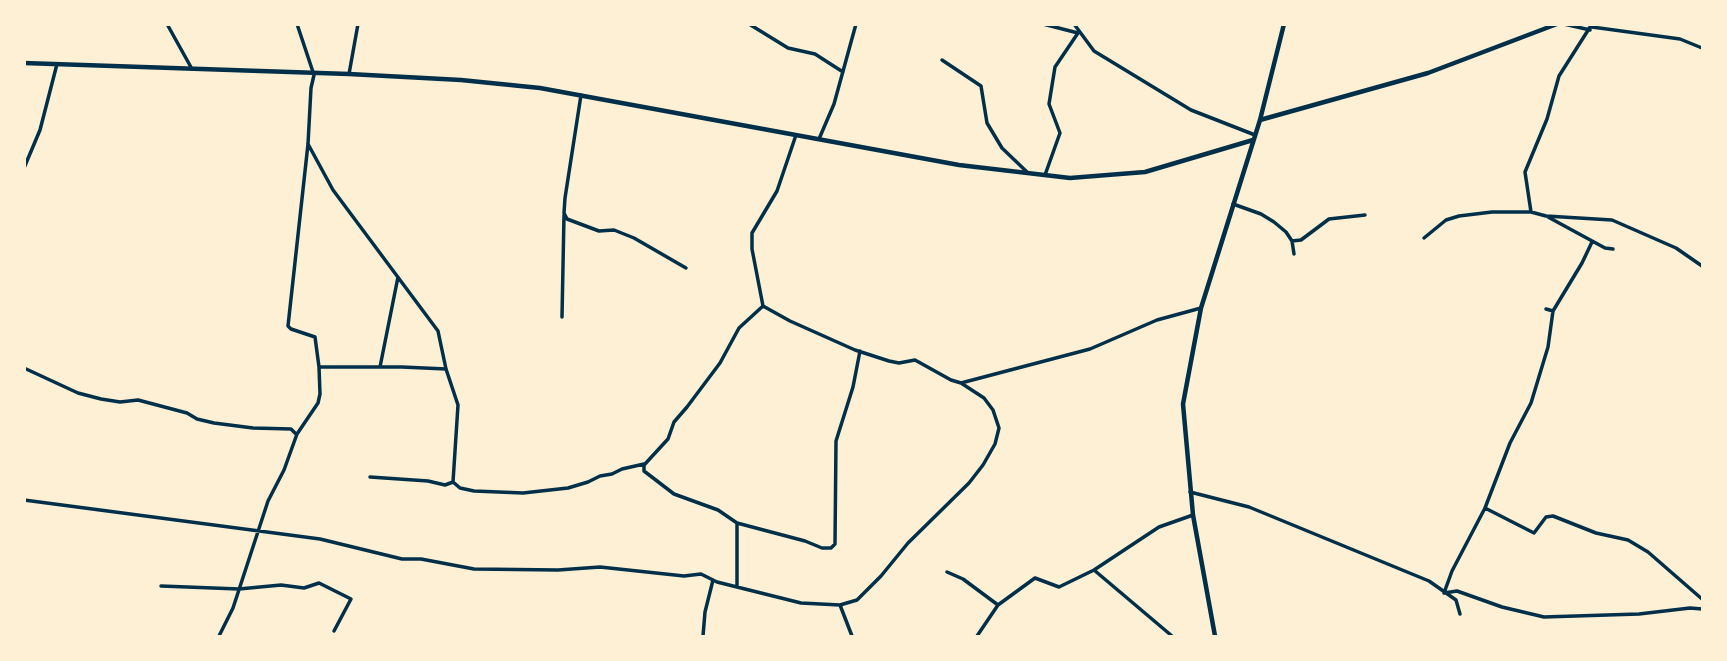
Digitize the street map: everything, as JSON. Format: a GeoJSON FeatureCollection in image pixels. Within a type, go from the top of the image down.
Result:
{"type":"FeatureCollection","features":[{"type":"Feature","properties":{"kind":"street"},"geometry":{"type":"LineString","coordinates":[[167,24],[192,69]]}},
{"type":"Feature","properties":{"kind":"street"},"geometry":{"type":"LineString","coordinates":[[219,636],[239,589],[268,501],[284,470],[297,434],[318,403],[320,394],[315,337],[288,326],[314,75],[296,24]]}},
{"type":"Feature","properties":{"kind":"street"},"geometry":{"type":"LineString","coordinates":[[349,74],[358,24]]}},
{"type":"Feature","properties":{"kind":"street"},"geometry":{"type":"LineString","coordinates":[[749,24],[788,48],[815,54],[843,72]]}},
{"type":"Feature","properties":{"kind":"street"},"geometry":{"type":"LineString","coordinates":[[819,139],[834,104],[856,24]]}},
{"type":"Feature","properties":{"kind":"street"},"geometry":{"type":"LineString","coordinates":[[1043,24],[1078,33]]}},
{"type":"Feature","properties":{"kind":"street"},"geometry":{"type":"LineString","coordinates":[[1074,24],[1078,33],[1094,51],[1191,110],[1254,138]]}},
{"type":"Feature","properties":{"kind":"street"},"geometry":{"type":"LineString","coordinates":[[1215,636],[1193,515],[1183,404],[1201,308],[1260,120],[1284,24]]}},
{"type":"Feature","properties":{"kind":"street"},"geometry":{"type":"LineString","coordinates":[[1260,120],[1427,73],[1557,24]]}},
{"type":"Feature","properties":{"kind":"street"},"geometry":{"type":"LineString","coordinates":[[1564,24],[1680,39],[1703,48]]}},
{"type":"Feature","properties":{"kind":"street"},"geometry":{"type":"LineString","coordinates":[[1531,212],[1525,172],[1548,119],[1559,76],[1591,27]]}},
{"type":"Feature","properties":{"kind":"street"},"geometry":{"type":"LineString","coordinates":[[1045,175],[1060,133],[1049,104],[1055,67],[1078,33]]}},
{"type":"Feature","properties":{"kind":"street"},"geometry":{"type":"LineString","coordinates":[[942,60],[981,86],[988,123],[1002,148],[1027,173]]}},
{"type":"Feature","properties":{"kind":"street"},"geometry":{"type":"LineString","coordinates":[[24,62],[314,75],[349,74],[461,80],[540,88],[959,164],[1045,175],[1080,177],[1145,172],[1254,138]]}},
{"type":"Feature","properties":{"kind":"street"},"geometry":{"type":"LineString","coordinates":[[24,168],[40,130],[57,64]]}},
{"type":"Feature","properties":{"kind":"street"},"geometry":{"type":"LineString","coordinates":[[562,317],[564,213],[581,95]]}},
{"type":"Feature","properties":{"kind":"street"},"geometry":{"type":"LineString","coordinates":[[763,306],[752,249],[752,233],[777,191],[796,135]]}},
{"type":"Feature","properties":{"kind":"street"},"geometry":{"type":"LineString","coordinates":[[308,144],[333,190],[438,331],[446,369],[458,405],[453,482]]}},
{"type":"Feature","properties":{"kind":"street"},"geometry":{"type":"LineString","coordinates":[[1233,204],[1274,222],[1292,241],[1294,254]]}},
{"type":"Feature","properties":{"kind":"street"},"geometry":{"type":"LineString","coordinates":[[1424,238],[1446,220],[1492,212],[1531,212],[1546,216],[1612,220],[1676,248],[1703,266]]}},
{"type":"Feature","properties":{"kind":"street"},"geometry":{"type":"LineString","coordinates":[[564,213],[567,219],[599,231],[614,230],[634,238],[686,268]]}},
{"type":"Feature","properties":{"kind":"street"},"geometry":{"type":"LineString","coordinates":[[1292,241],[1301,240],[1329,219],[1365,215]]}},
{"type":"Feature","properties":{"kind":"street"},"geometry":{"type":"LineString","coordinates":[[1546,216],[1592,242],[1613,249]]}},
{"type":"Feature","properties":{"kind":"street"},"geometry":{"type":"LineString","coordinates":[[1444,593],[1452,571],[1485,508],[1510,443],[1531,403],[1548,347],[1553,311],[1592,242]]}},
{"type":"Feature","properties":{"kind":"street"},"geometry":{"type":"LineString","coordinates":[[380,367],[398,277]]}},
{"type":"Feature","properties":{"kind":"street"},"geometry":{"type":"LineString","coordinates":[[24,500],[320,539],[402,559],[421,559],[474,569],[616,568],[684,576],[701,574],[737,587],[802,603],[840,605],[857,600],[908,543],[969,483],[995,444],[999,428],[989,402],[961,383],[915,360],[899,363],[860,351],[790,321],[763,306]]}},
{"type":"Feature","properties":{"kind":"street"},"geometry":{"type":"LineString","coordinates":[[453,482],[460,488],[474,491],[523,493],[568,488],[644,464],[668,439],[674,422],[720,363],[739,328],[763,306]]}},
{"type":"Feature","properties":{"kind":"street"},"geometry":{"type":"LineString","coordinates":[[961,383],[1090,349],[1165,317],[1201,308]]}},
{"type":"Feature","properties":{"kind":"street"},"geometry":{"type":"LineString","coordinates":[[1546,309],[1553,311]]}},
{"type":"Feature","properties":{"kind":"street"},"geometry":{"type":"LineString","coordinates":[[644,464],[644,471],[674,494],[718,510],[737,523],[822,548],[831,548],[835,544],[836,441],[853,387],[860,351]]}},
{"type":"Feature","properties":{"kind":"street"},"geometry":{"type":"LineString","coordinates":[[318,367],[446,369]]}},
{"type":"Feature","properties":{"kind":"street"},"geometry":{"type":"LineString","coordinates":[[24,368],[78,393],[100,399],[120,402],[138,400],[214,423],[291,429],[297,434]]}},
{"type":"Feature","properties":{"kind":"street"},"geometry":{"type":"LineString","coordinates":[[370,477],[428,481],[445,485],[453,482]]}},
{"type":"Feature","properties":{"kind":"street"},"geometry":{"type":"LineString","coordinates":[[1190,492],[1250,507],[1429,581],[1456,600],[1460,614]]}},
{"type":"Feature","properties":{"kind":"street"},"geometry":{"type":"LineString","coordinates":[[1485,508],[1534,533],[1546,517],[1553,516],[1596,533],[1628,540],[1648,552],[1703,598]]}},
{"type":"Feature","properties":{"kind":"street"},"geometry":{"type":"LineString","coordinates":[[976,636],[998,605],[1035,578],[1059,587],[1094,570],[1159,527],[1193,515]]}},
{"type":"Feature","properties":{"kind":"street"},"geometry":{"type":"LineString","coordinates":[[737,523],[737,587]]}},
{"type":"Feature","properties":{"kind":"street"},"geometry":{"type":"LineString","coordinates":[[1094,570],[1172,636]]}},
{"type":"Feature","properties":{"kind":"street"},"geometry":{"type":"LineString","coordinates":[[947,572],[963,579],[998,605]]}},
{"type":"Feature","properties":{"kind":"street"},"geometry":{"type":"LineString","coordinates":[[703,636],[705,612],[713,580]]}},
{"type":"Feature","properties":{"kind":"street"},"geometry":{"type":"LineString","coordinates":[[161,586],[239,589],[281,585],[304,588],[319,583],[351,599],[334,631]]}},
{"type":"Feature","properties":{"kind":"street"},"geometry":{"type":"LineString","coordinates":[[1444,593],[1457,591],[1544,617],[1703,609]]}},
{"type":"Feature","properties":{"kind":"street"},"geometry":{"type":"LineString","coordinates":[[840,605],[852,636]]}}]}
